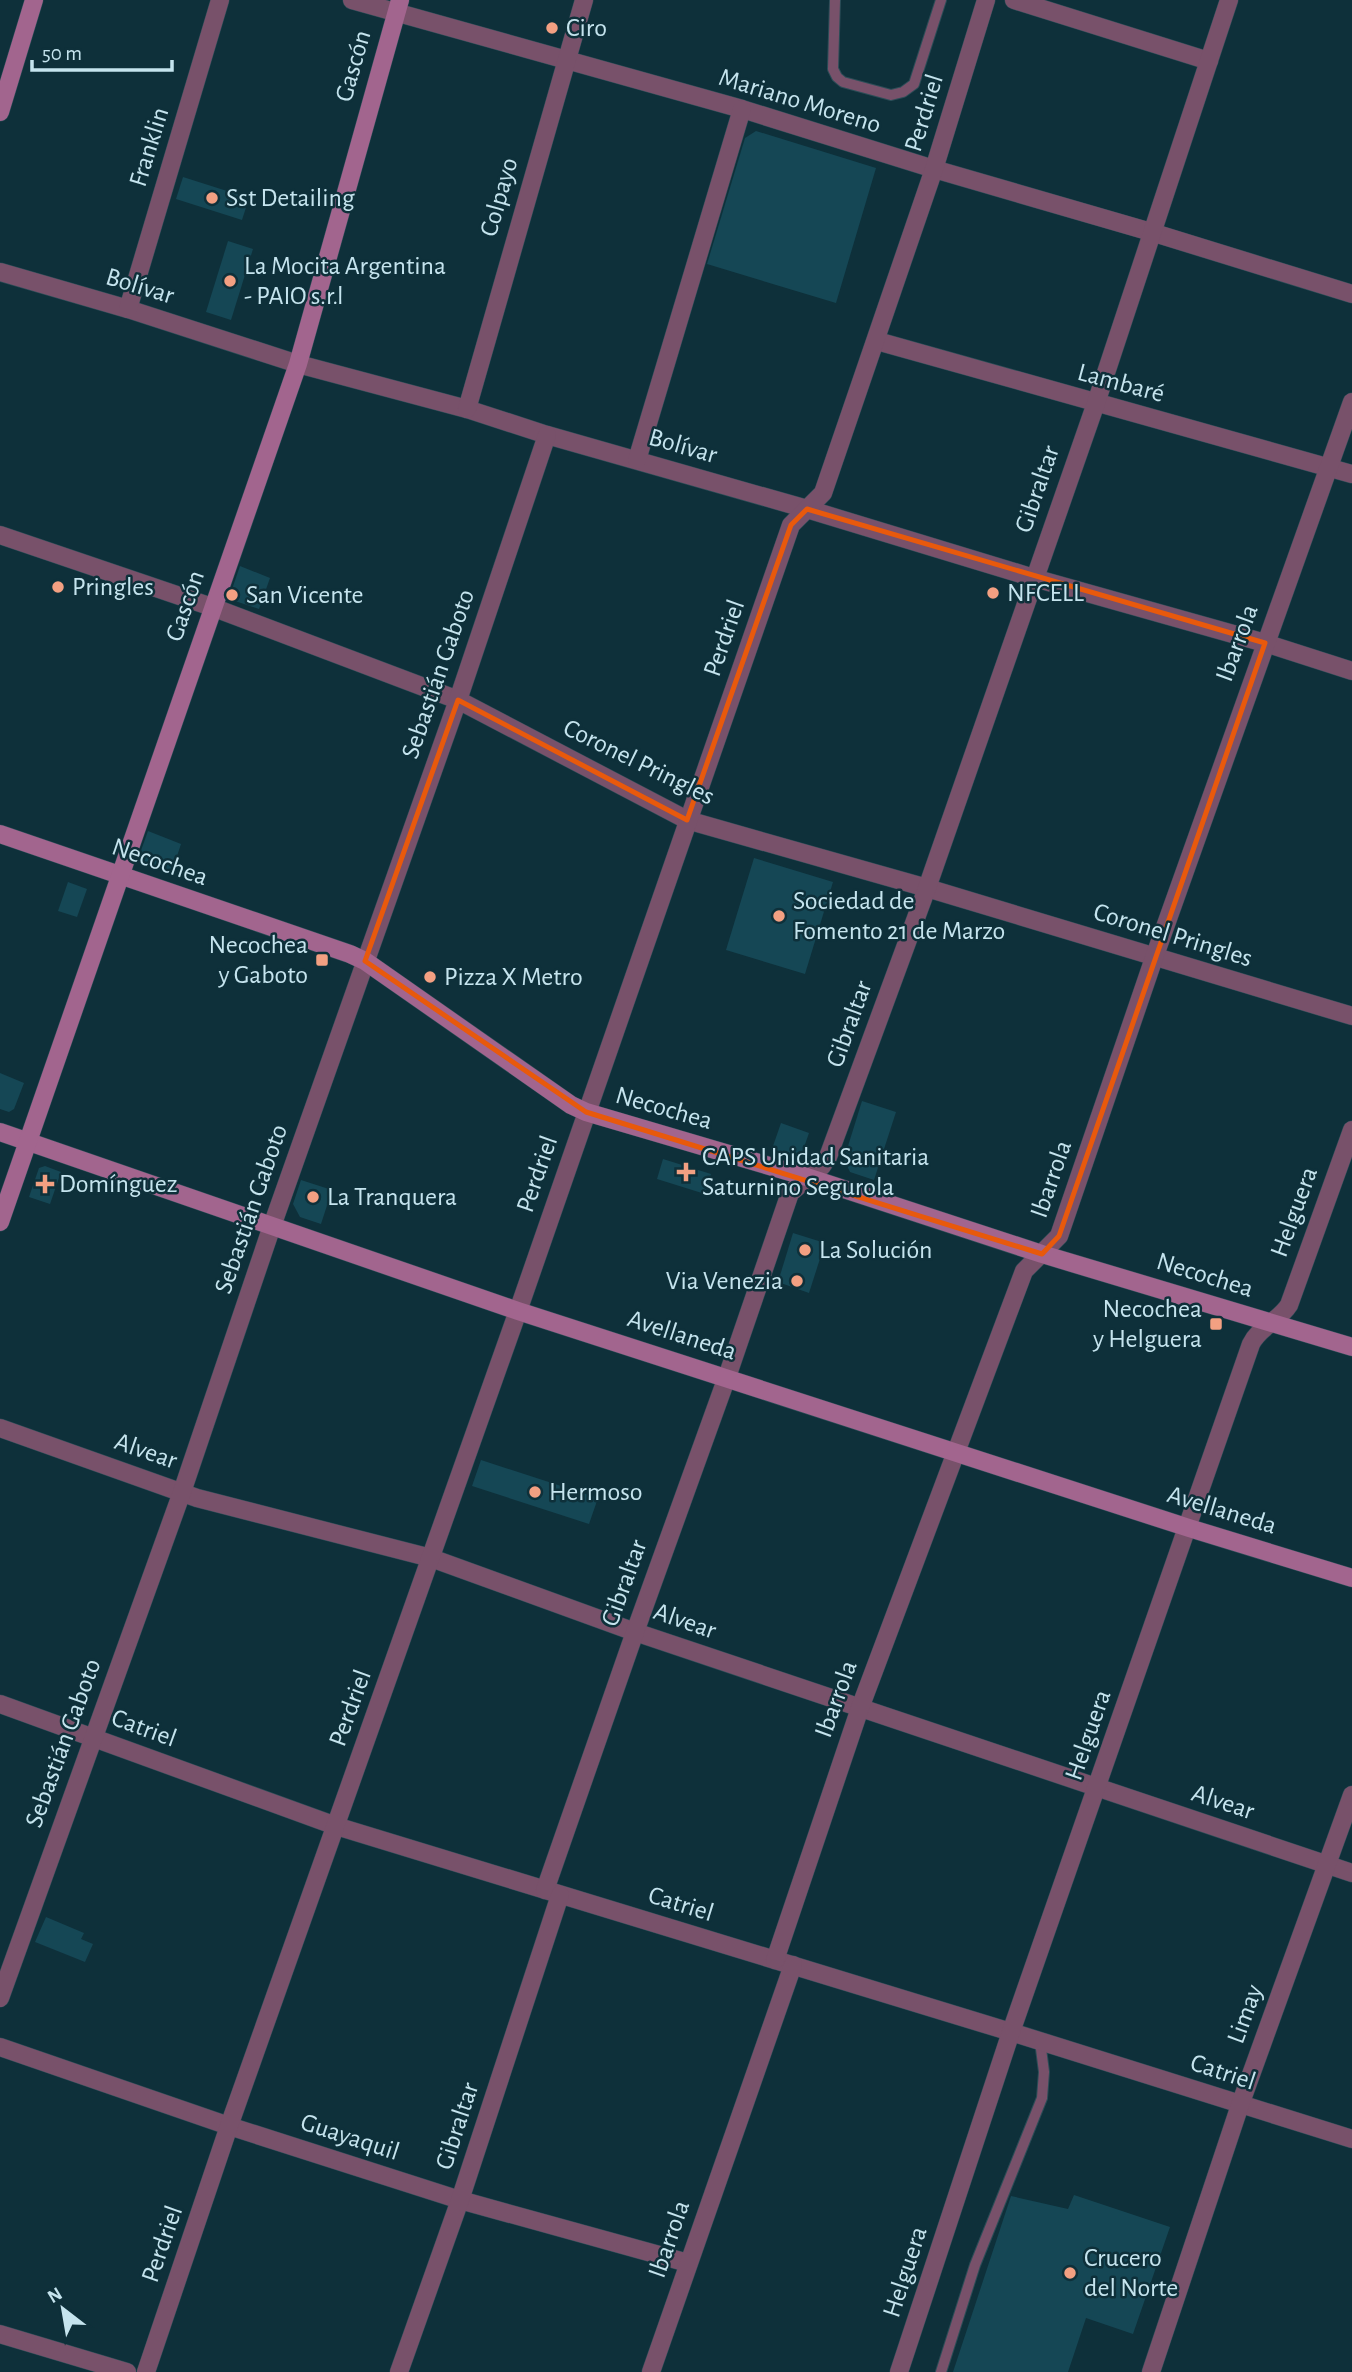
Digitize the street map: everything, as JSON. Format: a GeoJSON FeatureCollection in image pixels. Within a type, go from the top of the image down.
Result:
{"type":"FeatureCollection","features":[{"type":"Feature","properties":{"kind":"street"},"geometry":{"type":"LineString","coordinates":[[0,112],[33,0]]}},
{"type":"Feature","properties":{"kind":"street","name":"Franklin"},"geometry":{"type":"LineString","coordinates":[[128,309],[220,0]]}},
{"type":"Feature","properties":{"kind":"street","name":"Mariano Moreno"},"geometry":{"type":"LineString","coordinates":[[352,0],[398,6],[565,61],[742,109],[1352,294]]}},
{"type":"Feature","properties":{"kind":"street","name":"Colpayo"},"geometry":{"type":"LineString","coordinates":[[467,409],[584,0]]}},
{"type":"Feature","properties":{"kind":"street","name":"Perdriel"},"geometry":{"type":"LineString","coordinates":[[146,2372],[229,2126],[519,1311],[791,525],[824,493],[934,169],[986,0]]}},
{"type":"Feature","properties":{"kind":"street"},"geometry":{"type":"LineString","coordinates":[[1014,0],[1209,61]]}},
{"type":"Feature","properties":{"kind":"street","name":"Gibraltar"},"geometry":{"type":"LineString","coordinates":[[399,2372],[460,2200],[635,1632],[790,1193],[822,1166],[828,1157],[927,888],[1096,403],[1229,0]]}},
{"type":"Feature","properties":{"kind":"street","name":"Gascón"},"geometry":{"type":"LineString","coordinates":[[0,1222],[298,365],[398,6]]}},
{"type":"Feature","properties":{"kind":"street"},"geometry":{"type":"LineString","coordinates":[[637,460],[742,109]]}},
{"type":"Feature","properties":{"kind":"street","name":"Bolívar"},"geometry":{"type":"LineString","coordinates":[[0,272],[128,309],[298,365],[467,409],[547,435],[1265,643],[1352,671]]}},
{"type":"Feature","properties":{"kind":"street","name":"Lambaré"},"geometry":{"type":"LineString","coordinates":[[877,341],[1352,474]]}},
{"type":"Feature","properties":{"kind":"street","name":"Ibarrola"},"geometry":{"type":"LineString","coordinates":[[775,1960],[860,1708],[1024,1271],[1059,1236],[1154,958],[1352,402]]}},
{"type":"Feature","properties":{"kind":"street","name":"Sebastián Gaboto"},"geometry":{"type":"LineString","coordinates":[[0,1998],[182,1492],[272,1226],[458,700],[547,435]]}},
{"type":"Feature","properties":{"kind":"street","name":"Coronel Pringles"},"geometry":{"type":"LineString","coordinates":[[0,535],[212,607],[458,700],[687,820],[927,888],[1352,1016]]}},
{"type":"Feature","properties":{"kind":"street","name":"Necochea"},"geometry":{"type":"LineString","coordinates":[[0,834],[365,961],[570,1105],[586,1112],[807,1177],[1042,1254],[1352,1347]]}},
{"type":"Feature","properties":{"kind":"street","name":"Helguera"},"geometry":{"type":"LineString","coordinates":[[899,2372],[1011,2032],[1252,1342],[1284,1313],[1289,1305],[1352,1130]]}},
{"type":"Feature","properties":{"kind":"street","name":"Avellaneda"},"geometry":{"type":"LineString","coordinates":[[0,1132],[519,1311],[1189,1528],[1352,1578]]}},
{"type":"Feature","properties":{"kind":"street","name":"Alvear"},"geometry":{"type":"LineString","coordinates":[[0,1428],[197,1497],[431,1558],[635,1632],[1352,1873]]}},
{"type":"Feature","properties":{"kind":"street","name":"Catriel"},"geometry":{"type":"LineString","coordinates":[[0,1704],[336,1826],[1352,2139]]}},
{"type":"Feature","properties":{"kind":"street","name":"Limay"},"geometry":{"type":"LineString","coordinates":[[1151,2372],[1240,2105],[1352,1795]]}},
{"type":"Feature","properties":{"kind":"street","name":"Ibarrola"},"geometry":{"type":"LineString","coordinates":[[651,2372],[793,1965]]}},
{"type":"Feature","properties":{"kind":"street","name":"Guayaquil"},"geometry":{"type":"LineString","coordinates":[[0,2047],[229,2126],[460,2200],[688,2263]]}},
{"type":"Feature","properties":{"kind":"street"},"geometry":{"type":"LineString","coordinates":[[0,2334],[127,2372]]}},
{"type":"Feature","properties":{"kind":"lane"},"geometry":{"type":"LineString","coordinates":[[835,0],[833,69],[837,77],[844,82],[891,95],[903,92],[914,84],[941,0]]}},
{"type":"Feature","properties":{"kind":"lane"},"geometry":{"type":"LineString","coordinates":[[942,2372],[975,2265],[1042,2098],[1045,2086],[1040,2041]]}},
{"type":"Feature","properties":{"kind":"highlighted area"},"geometry":{"type":"Polygon","coordinates":[[[807,509],[1265,643],[1059,1236],[1042,1254],[586,1112],[365,961],[458,700],[687,820],[791,525],[807,509]]]}},
{"type":"Feature","properties":{"kind":"building"},"geometry":{"type":"Polygon","coordinates":[[[756,131],[876,168],[836,303],[707,264],[745,138],[756,131]]]}},
{"type":"Feature","properties":{"kind":"building","name":"Sst Detailing"},"geometry":{"type":"Polygon","coordinates":[[[183,177],[249,198],[242,220],[176,199],[183,177]]]}},
{"type":"Feature","properties":{"kind":"building","name":"La Mocita Argentina - PAIO s.r.l"},"geometry":{"type":"Polygon","coordinates":[[[228,241],[253,249],[231,320],[206,312],[228,241]]]}},
{"type":"Feature","properties":{"kind":"building"},"geometry":{"type":"Polygon","coordinates":[[[240,566],[270,578],[259,609],[232,600],[230,595],[240,566]]]}},
{"type":"Feature","properties":{"kind":"building"},"geometry":{"type":"Polygon","coordinates":[[[148,831],[181,844],[172,871],[142,861],[139,856],[148,831]]]}},
{"type":"Feature","properties":{"kind":"building","name":"Sociedad de Fomento 21 de Marzo"},"geometry":{"type":"Polygon","coordinates":[[[754,858],[833,882],[805,974],[726,950],[754,858]]]}},
{"type":"Feature","properties":{"kind":"building"},"geometry":{"type":"Polygon","coordinates":[[[68,882],[87,889],[77,917],[58,911],[68,882]]]}},
{"type":"Feature","properties":{"kind":"building"},"geometry":{"type":"Polygon","coordinates":[[[0,1073],[24,1083],[14,1109],[9,1112],[0,1109],[0,1073]]]}},
{"type":"Feature","properties":{"kind":"building"},"geometry":{"type":"Polygon","coordinates":[[[862,1101],[896,1112],[874,1180],[850,1172],[844,1159],[862,1101]]]}},
{"type":"Feature","properties":{"kind":"building"},"geometry":{"type":"Polygon","coordinates":[[[781,1123],[809,1133],[802,1153],[792,1156],[772,1149],[781,1123]]]}},
{"type":"Feature","properties":{"kind":"building"},"geometry":{"type":"Polygon","coordinates":[[[663,1159],[711,1174],[705,1194],[657,1179],[663,1159]]]}},
{"type":"Feature","properties":{"kind":"building","name":"Domínguez"},"geometry":{"type":"Polygon","coordinates":[[[45,1166],[61,1172],[50,1204],[29,1197],[39,1168],[45,1166]]]}},
{"type":"Feature","properties":{"kind":"building","name":"La Tranquera"},"geometry":{"type":"Polygon","coordinates":[[[301,1180],[332,1190],[321,1224],[300,1217],[293,1204],[301,1180]]]}},
{"type":"Feature","properties":{"kind":"building"},"geometry":{"type":"Polygon","coordinates":[[[793,1233],[825,1243],[809,1293],[778,1282],[793,1233]]]}},
{"type":"Feature","properties":{"kind":"building","name":"Hermoso"},"geometry":{"type":"Polygon","coordinates":[[[481,1460],[598,1498],[589,1524],[472,1486],[481,1460]]]}},
{"type":"Feature","properties":{"kind":"building"},"geometry":{"type":"Polygon","coordinates":[[[46,1917],[84,1933],[81,1939],[93,1944],[85,1962],[35,1942],[46,1917]]]}},
{"type":"Feature","properties":{"kind":"building","name":"Crucero del Norte"},"geometry":{"type":"Polygon","coordinates":[[[1074,2195],[1170,2227],[1133,2334],[1086,2318],[1068,2372],[953,2372],[1011,2196],[1068,2209],[1074,2195]]]}},
{"type":"Feature","properties":{"kind":"place","name":"Ciro"},"geometry":{"type":"Point","coordinates":[552,28]}},
{"type":"Feature","properties":{"kind":"place","name":"Sst Detailing"},"geometry":{"type":"Point","coordinates":[212,198]}},
{"type":"Feature","properties":{"kind":"place","name":"La Mocita Argentina - PAIO s.r.l"},"geometry":{"type":"Point","coordinates":[230,281]}},
{"type":"Feature","properties":{"kind":"place","name":"Pringles"},"geometry":{"type":"Point","coordinates":[58,587]}},
{"type":"Feature","properties":{"kind":"place","name":"NFCELL"},"geometry":{"type":"Point","coordinates":[993,593]}},
{"type":"Feature","properties":{"kind":"place","name":"San Vicente"},"geometry":{"type":"Point","coordinates":[232,595]}},
{"type":"Feature","properties":{"kind":"place","name":"Sociedad de Fomento 21 de Marzo"},"geometry":{"type":"Point","coordinates":[779,916]}},
{"type":"Feature","properties":{"kind":"place","name":"Necochea y Gaboto"},"geometry":{"type":"Point","coordinates":[322,960]}},
{"type":"Feature","properties":{"kind":"place","name":"Pizza X Metro"},"geometry":{"type":"Point","coordinates":[430,977]}},
{"type":"Feature","properties":{"kind":"place","name":"CAPS Unidad Sanitaria Saturnino Segurola"},"geometry":{"type":"Point","coordinates":[686,1172]}},
{"type":"Feature","properties":{"kind":"place","name":"Domínguez"},"geometry":{"type":"Point","coordinates":[45,1184]}},
{"type":"Feature","properties":{"kind":"place","name":"La Tranquera"},"geometry":{"type":"Point","coordinates":[313,1197]}},
{"type":"Feature","properties":{"kind":"place","name":"La Solución"},"geometry":{"type":"Point","coordinates":[805,1250]}},
{"type":"Feature","properties":{"kind":"place","name":"Via Venezia"},"geometry":{"type":"Point","coordinates":[797,1281]}},
{"type":"Feature","properties":{"kind":"place","name":"Necochea y Helguera"},"geometry":{"type":"Point","coordinates":[1216,1324]}},
{"type":"Feature","properties":{"kind":"place","name":"Hermoso"},"geometry":{"type":"Point","coordinates":[535,1492]}},
{"type":"Feature","properties":{"kind":"place","name":"Crucero del Norte"},"geometry":{"type":"Point","coordinates":[1070,2273]}}]}
